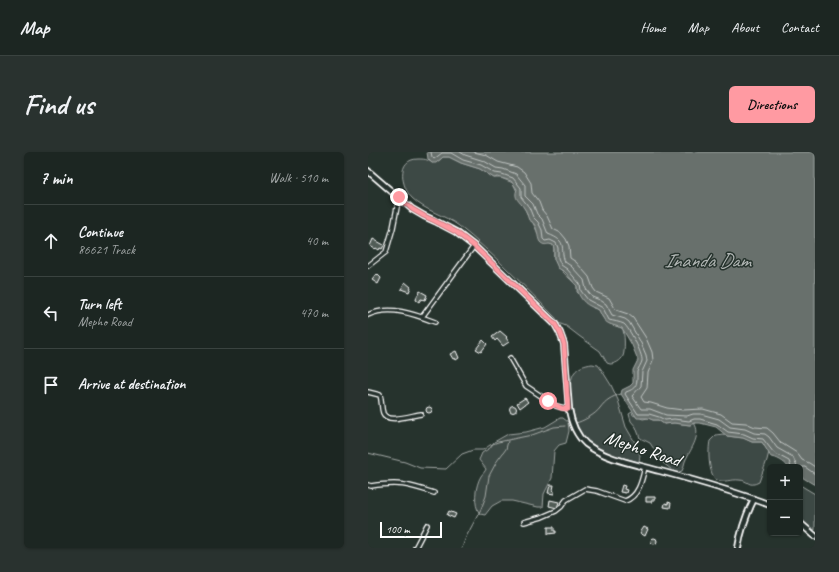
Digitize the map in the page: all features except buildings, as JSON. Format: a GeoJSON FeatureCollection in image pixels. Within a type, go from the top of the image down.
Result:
{"type":"FeatureCollection","features":[{"type":"Feature","properties":{"kind":"street","name":"Mepho Road"},"geometry":{"type":"LineString","coordinates":[[368,171],[412,209],[456,232],[474,246],[555,324],[564,344],[568,409],[573,425],[585,442],[603,454],[767,504]]}},
{"type":"Feature","properties":{"kind":"street"},"geometry":{"type":"LineString","coordinates":[[368,266],[386,252],[393,228],[399,197]]}},
{"type":"Feature","properties":{"kind":"street"},"geometry":{"type":"LineString","coordinates":[[422,317],[474,246]]}},
{"type":"Feature","properties":{"kind":"street"},"geometry":{"type":"LineString","coordinates":[[368,315],[396,310],[435,322]]}},
{"type":"Feature","properties":{"kind":"street"},"geometry":{"type":"LineString","coordinates":[[510,358],[526,386],[556,406],[568,409]]}},
{"type":"Feature","properties":{"kind":"street"},"geometry":{"type":"LineString","coordinates":[[368,392],[380,395],[384,416],[388,418],[396,419],[421,414]]}},
{"type":"Feature","properties":{"kind":"street"},"geometry":{"type":"LineString","coordinates":[[524,522],[556,511],[566,500],[585,489],[597,491],[625,501],[628,500],[641,484],[645,467]]}},
{"type":"Feature","properties":{"kind":"street"},"geometry":{"type":"LineString","coordinates":[[368,484],[371,486],[400,483],[434,493]]}},
{"type":"Feature","properties":{"kind":"street"},"geometry":{"type":"LineString","coordinates":[[738,548],[745,518],[754,499]]}},
{"type":"Feature","properties":{"kind":"street"},"geometry":{"type":"LineString","coordinates":[[415,548],[427,525]]}},
{"type":"Feature","properties":{"kind":"street"},"geometry":{"type":"LineString","coordinates":[[803,526],[815,536]]}},
{"type":"Feature","properties":{"kind":"shaded area"},"geometry":{"type":"Polygon","coordinates":[[[443,157],[449,157],[461,163],[480,169],[494,178],[501,178],[513,183],[530,220],[540,236],[545,241],[553,245],[556,262],[561,270],[577,286],[577,292],[593,308],[599,310],[605,321],[622,328],[624,337],[624,351],[622,358],[619,361],[612,364],[607,363],[600,351],[566,326],[558,323],[556,318],[497,259],[459,226],[423,206],[412,198],[403,181],[404,168],[406,164],[411,160],[418,159],[432,163],[443,157]]]}},
{"type":"Feature","properties":{"kind":"shaded area"},"geometry":{"type":"Polygon","coordinates":[[[592,364],[598,365],[611,385],[618,400],[626,427],[637,446],[640,455],[639,462],[611,454],[598,448],[586,440],[578,427],[572,408],[570,388],[571,380],[574,373],[578,369],[592,364]]]}},
{"type":"Feature","properties":{"kind":"shaded area"},"geometry":{"type":"Polygon","coordinates":[[[632,412],[633,415],[643,419],[648,418],[658,420],[664,424],[674,423],[690,425],[694,423],[697,432],[696,437],[685,460],[682,471],[676,473],[663,463],[650,443],[640,438],[636,427],[631,421],[629,414],[632,412]]]}},
{"type":"Feature","properties":{"kind":"shaded area"},"geometry":{"type":"Polygon","coordinates":[[[560,418],[563,418],[568,422],[569,431],[566,443],[559,445],[554,451],[552,478],[544,494],[543,507],[512,501],[501,501],[492,506],[485,515],[480,514],[476,506],[476,490],[479,480],[486,469],[479,460],[482,453],[490,448],[494,442],[508,434],[526,432],[545,427],[560,418]]]}},
{"type":"Feature","properties":{"kind":"shaded area"},"geometry":{"type":"Polygon","coordinates":[[[723,434],[743,438],[752,442],[762,442],[769,452],[759,482],[750,484],[742,480],[722,481],[717,480],[714,477],[709,462],[710,441],[716,435],[723,434]]]}},
{"type":"Feature","properties":{"kind":"shaded area"},"geometry":{"type":"Polygon","coordinates":[[[803,487],[815,494],[815,530],[803,522],[803,487]]]}},
{"type":"Feature","properties":{"kind":"water","name":"Inanda Dam"},"geometry":{"type":"Polygon","coordinates":[[[427,152],[815,152],[815,485],[803,478],[803,464],[786,464],[771,457],[762,442],[752,442],[743,438],[727,436],[716,427],[700,423],[690,425],[674,423],[664,424],[658,420],[637,418],[621,394],[622,390],[633,383],[633,370],[638,360],[632,345],[622,328],[608,323],[605,321],[599,310],[587,305],[579,295],[577,286],[565,272],[558,268],[554,259],[553,245],[542,244],[540,242],[533,222],[529,220],[526,211],[516,198],[517,189],[511,181],[498,177],[494,178],[480,169],[461,163],[449,157],[443,157],[436,163],[432,163],[428,159],[427,152]]]}},
{"type":"Feature","properties":{"kind":"waterway"},"geometry":{"type":"LineString","coordinates":[[576,423],[592,415],[607,401],[621,394]]}},
{"type":"Feature","properties":{"kind":"waterway"},"geometry":{"type":"LineString","coordinates":[[368,453],[405,462],[420,468],[446,469],[462,454],[473,450],[483,450],[498,442],[532,435],[554,427],[565,426]]}},
{"type":"Feature","properties":{"kind":"waterway"},"geometry":{"type":"LineString","coordinates":[[462,548],[486,496],[489,476],[497,461],[506,449],[508,441]]}},
{"type":"Feature","properties":{"kind":"route"},"geometry":{"type":"LineString","coordinates":[[399,197],[412,209],[456,232],[474,246],[555,324],[564,344],[567,366],[568,409],[556,406],[548,401]]}}]}
